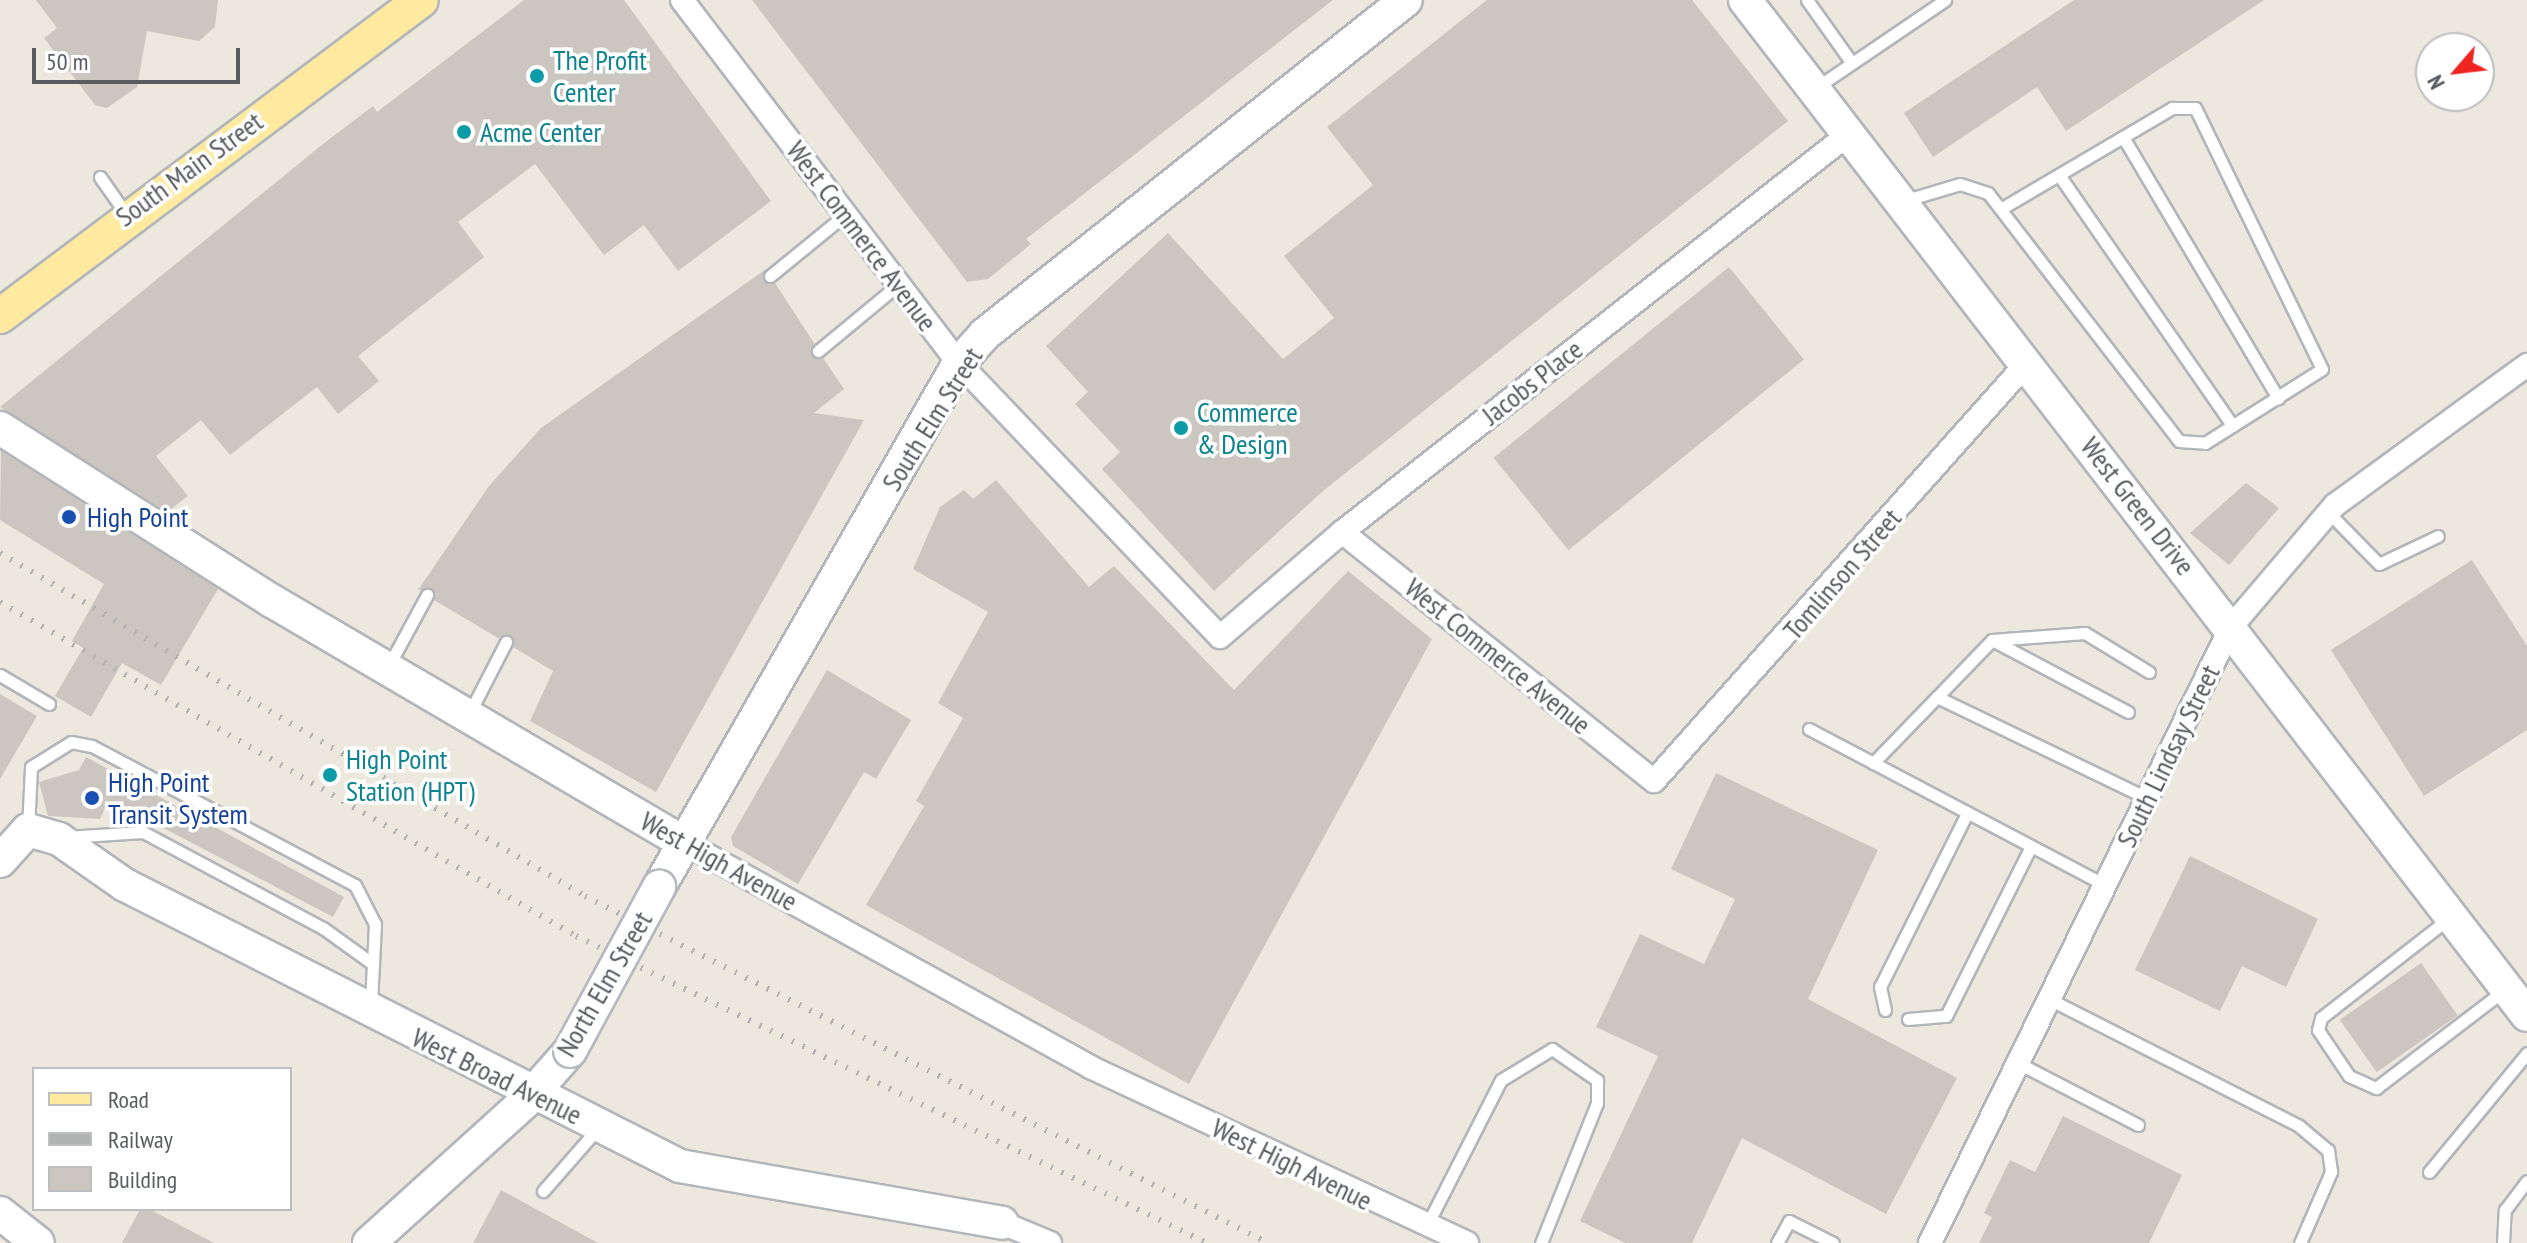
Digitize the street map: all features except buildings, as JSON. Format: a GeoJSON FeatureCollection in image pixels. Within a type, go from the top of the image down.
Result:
{"type":"FeatureCollection","features":[{"type":"Feature","properties":{"kind":"main road","name":"South Main Street"},"geometry":{"type":"LineString","coordinates":[[0,316],[127,215],[421,0]]}},
{"type":"Feature","properties":{"kind":"street","name":"West Commerce Avenue"},"geometry":{"type":"LineString","coordinates":[[682,0],[959,363],[1220,637]]}},
{"type":"Feature","properties":{"kind":"street","name":"South Elm Street"},"geometry":{"type":"LineString","coordinates":[[659,887],[959,363],[985,334],[1406,0]]}},
{"type":"Feature","properties":{"kind":"street","name":"West Green Drive"},"geometry":{"type":"LineString","coordinates":[[1745,0],[1816,87],[2521,1006]]}},
{"type":"Feature","properties":{"kind":"street","name":"Jacobs Place"},"geometry":{"type":"LineString","coordinates":[[1220,637],[1342,532],[1850,133]]}},
{"type":"Feature","properties":{"kind":"street","name":"Tomlinson Street"},"geometry":{"type":"LineString","coordinates":[[1654,781],[2027,363]]}},
{"type":"Feature","properties":{"kind":"street","name":"South Lindsay Street"},"geometry":{"type":"LineString","coordinates":[[1930,1243],[2231,627],[2329,513],[2378,468],[2527,365]]}},
{"type":"Feature","properties":{"kind":"street","name":"West High Avenue"},"geometry":{"type":"LineString","coordinates":[[0,428],[386,669],[685,843],[1090,1067],[1426,1227],[1467,1243]]}},
{"type":"Feature","properties":{"kind":"street","name":"West Commerce Avenue"},"geometry":{"type":"LineString","coordinates":[[1342,532],[1654,781]]}},
{"type":"Feature","properties":{"kind":"street","name":"West Broad Avenue"},"geometry":{"type":"LineString","coordinates":[[28,830],[59,839],[125,885],[370,1013],[680,1166],[1050,1243]]}},
{"type":"Feature","properties":{"kind":"street"},"geometry":{"type":"LineString","coordinates":[[0,861],[28,830]]}},
{"type":"Feature","properties":{"kind":"street","name":"North Elm Street"},"geometry":{"type":"LineString","coordinates":[[369,1243],[533,1093],[570,1051],[659,887]]}},
{"type":"Feature","properties":{"kind":"street"},"geometry":{"type":"LineString","coordinates":[[0,1213],[38,1243]]}},
{"type":"Feature","properties":{"kind":"lane"},"geometry":{"type":"LineString","coordinates":[[1807,0],[1852,63]]}},
{"type":"Feature","properties":{"kind":"lane"},"geometry":{"type":"LineString","coordinates":[[1816,87],[1945,0]]}},
{"type":"Feature","properties":{"kind":"lane"},"geometry":{"type":"LineString","coordinates":[[1902,201],[1960,184],[1988,193],[2166,430],[2191,445],[2233,426],[2314,377],[2322,360],[2195,108],[2172,108],[2002,208]]}},
{"type":"Feature","properties":{"kind":"lane"},"geometry":{"type":"LineString","coordinates":[[2123,137],[2278,398]]}},
{"type":"Feature","properties":{"kind":"lane"},"geometry":{"type":"LineString","coordinates":[[2059,175],[2233,426]]}},
{"type":"Feature","properties":{"kind":"lane"},"geometry":{"type":"LineString","coordinates":[[100,177],[127,215]]}},
{"type":"Feature","properties":{"kind":"lane"},"geometry":{"type":"LineString","coordinates":[[770,276],[846,214]]}},
{"type":"Feature","properties":{"kind":"lane"},"geometry":{"type":"LineString","coordinates":[[818,351],[899,284]]}},
{"type":"Feature","properties":{"kind":"lane"},"geometry":{"type":"LineString","coordinates":[[2329,513],[2379,564],[2438,536]]}},
{"type":"Feature","properties":{"kind":"lane"},"geometry":{"type":"LineString","coordinates":[[386,669],[427,595]]}},
{"type":"Feature","properties":{"kind":"lane"},"geometry":{"type":"LineString","coordinates":[[1873,763],[1992,640],[2085,633],[2149,672]]}},
{"type":"Feature","properties":{"kind":"lane"},"geometry":{"type":"LineString","coordinates":[[1992,640],[2128,712]]}},
{"type":"Feature","properties":{"kind":"lane"},"geometry":{"type":"LineString","coordinates":[[468,716],[506,642]]}},
{"type":"Feature","properties":{"kind":"lane"},"geometry":{"type":"LineString","coordinates":[[0,675],[49,704]]}},
{"type":"Feature","properties":{"kind":"lane"},"geometry":{"type":"LineString","coordinates":[[1937,697],[2147,798]]}},
{"type":"Feature","properties":{"kind":"lane"},"geometry":{"type":"LineString","coordinates":[[1809,729],[2105,885]]}},
{"type":"Feature","properties":{"kind":"lane"},"geometry":{"type":"LineString","coordinates":[[28,830],[31,767],[71,742],[92,746],[355,885],[370,903],[373,964],[370,1013]]}},
{"type":"Feature","properties":{"kind":"lane"},"geometry":{"type":"LineString","coordinates":[[1885,1010],[1880,987],[1967,813]]}},
{"type":"Feature","properties":{"kind":"lane"},"geometry":{"type":"LineString","coordinates":[[59,839],[143,832],[323,928],[373,964]]}},
{"type":"Feature","properties":{"kind":"lane"},"geometry":{"type":"LineString","coordinates":[[1908,1019],[1946,1016],[2031,846]]}},
{"type":"Feature","properties":{"kind":"lane"},"geometry":{"type":"LineString","coordinates":[[2452,916],[2321,1018],[2318,1030],[2349,1076],[2376,1088],[2521,1006]]}},
{"type":"Feature","properties":{"kind":"lane"},"geometry":{"type":"LineString","coordinates":[[2049,999],[2299,1126],[2328,1150],[2331,1172],[2300,1243]]}},
{"type":"Feature","properties":{"kind":"lane"},"geometry":{"type":"LineString","coordinates":[[1426,1227],[1501,1080],[1552,1049],[1597,1080],[1597,1103],[1541,1243]]}},
{"type":"Feature","properties":{"kind":"lane"},"geometry":{"type":"LineString","coordinates":[[2429,1172],[2527,1053]]}},
{"type":"Feature","properties":{"kind":"lane"},"geometry":{"type":"LineString","coordinates":[[2018,1063],[2138,1125]]}},
{"type":"Feature","properties":{"kind":"lane"},"geometry":{"type":"LineString","coordinates":[[543,1191],[599,1126]]}},
{"type":"Feature","properties":{"kind":"lane"},"geometry":{"type":"LineString","coordinates":[[2503,1243],[2505,1210],[2527,1181]]}},
{"type":"Feature","properties":{"kind":"lane"},"geometry":{"type":"LineString","coordinates":[[1777,1243],[1789,1221],[1833,1243]]}},
{"type":"Feature","properties":{"kind":"railway"},"geometry":{"type":"LineString","coordinates":[[0,553],[585,896],[1268,1243]]}},
{"type":"Feature","properties":{"kind":"railway"},"geometry":{"type":"LineString","coordinates":[[0,602],[576,936],[1207,1243]]}},
{"type":"Feature","properties":{"kind":"place","name":"The Profit Center"},"geometry":{"type":"Point","coordinates":[537,76]}},
{"type":"Feature","properties":{"kind":"place","name":"Acme Center"},"geometry":{"type":"Point","coordinates":[464,132]}},
{"type":"Feature","properties":{"kind":"place","name":"Commerce & Design"},"geometry":{"type":"Point","coordinates":[1181,428]}},
{"type":"Feature","properties":{"kind":"place","name":"High Point"},"geometry":{"type":"Point","coordinates":[69,517]}},
{"type":"Feature","properties":{"kind":"place","name":"High Point Station (HPT)"},"geometry":{"type":"Point","coordinates":[330,775]}},
{"type":"Feature","properties":{"kind":"place","name":"High Point Transit System"},"geometry":{"type":"Point","coordinates":[92,798]}}]}
